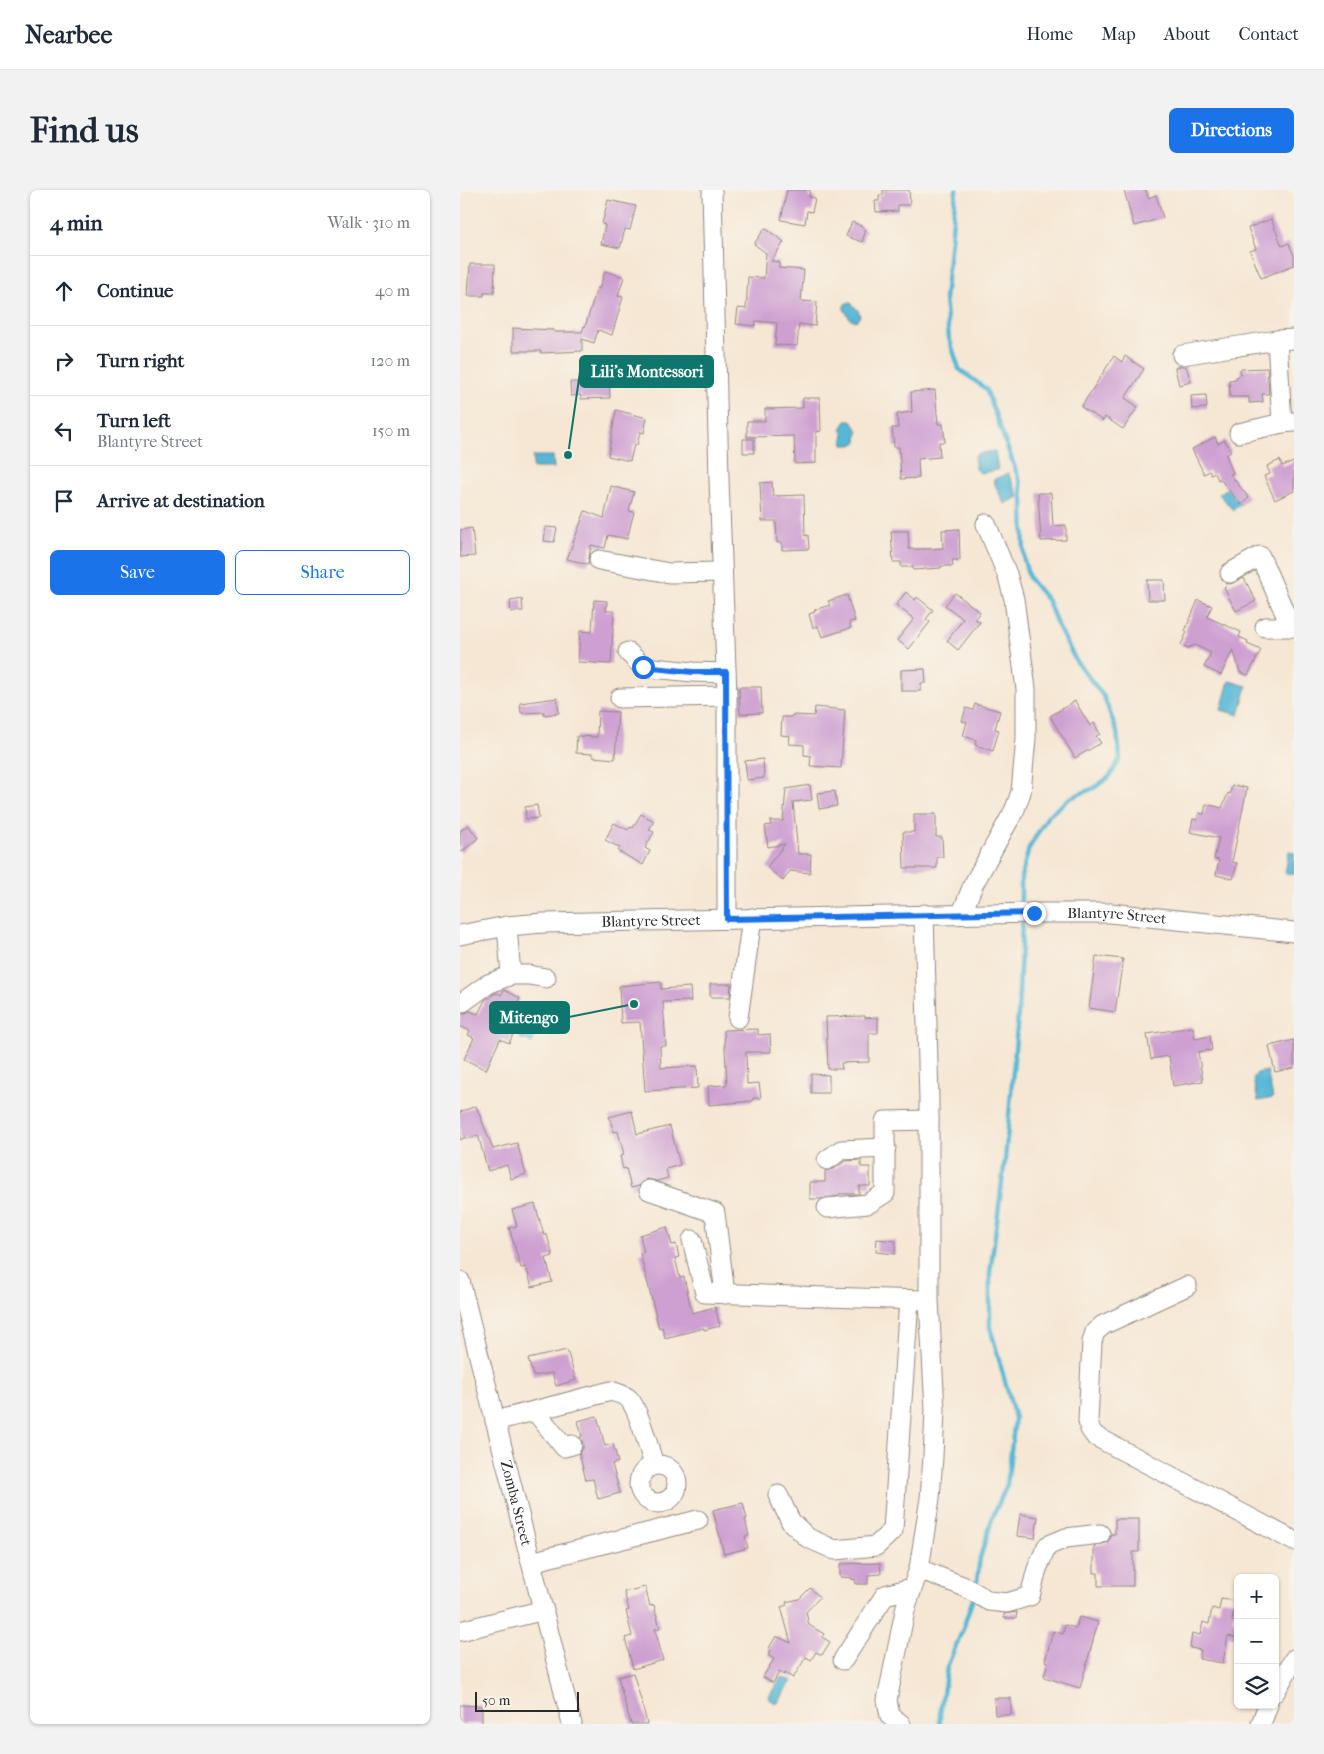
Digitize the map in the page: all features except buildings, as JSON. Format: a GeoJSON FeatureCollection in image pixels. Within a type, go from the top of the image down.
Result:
{"type":"FeatureCollection","features":[{"type":"Feature","properties":{"kind":"street"},"geometry":{"type":"LineString","coordinates":[[712,190],[726,672],[727,919]]}},
{"type":"Feature","properties":{"kind":"street"},"geometry":{"type":"LineString","coordinates":[[1182,355],[1285,339],[1288,423],[1239,433]]}},
{"type":"Feature","properties":{"kind":"street"},"geometry":{"type":"LineString","coordinates":[[962,913],[973,885],[1016,810],[1026,738],[1026,689],[1014,599],[1007,574],[986,524]]}},
{"type":"Feature","properties":{"kind":"street"},"geometry":{"type":"LineString","coordinates":[[1230,573],[1257,548],[1293,627],[1266,627]]}},
{"type":"Feature","properties":{"kind":"street"},"geometry":{"type":"LineString","coordinates":[[599,560],[668,573],[722,572]]}},
{"type":"Feature","properties":{"kind":"street"},"geometry":{"type":"LineString","coordinates":[[628,652],[643,667],[693,672],[726,672]]}},
{"type":"Feature","properties":{"kind":"street"},"geometry":{"type":"LineString","coordinates":[[620,698],[726,696]]}},
{"type":"Feature","properties":{"kind":"street","name":"Blantyre Street"},"geometry":{"type":"LineString","coordinates":[[460,935],[507,926],[543,923],[962,913],[1110,913],[1294,932]]}},
{"type":"Feature","properties":{"kind":"street"},"geometry":{"type":"LineString","coordinates":[[901,1724],[890,1716],[887,1700],[906,1606],[919,1569],[930,1498],[935,1410],[929,1300],[929,1120],[924,914]]}},
{"type":"Feature","properties":{"kind":"street"},"geometry":{"type":"LineString","coordinates":[[738,1018],[752,918]]}},
{"type":"Feature","properties":{"kind":"street"},"geometry":{"type":"LineString","coordinates":[[507,926],[511,974]]}},
{"type":"Feature","properties":{"kind":"street"},"geometry":{"type":"LineString","coordinates":[[463,1002],[488,984],[511,974],[546,978]]}},
{"type":"Feature","properties":{"kind":"street"},"geometry":{"type":"LineString","coordinates":[[827,1208],[868,1204],[885,1193],[885,1121],[929,1120]]}},
{"type":"Feature","properties":{"kind":"street"},"geometry":{"type":"LineString","coordinates":[[827,1160],[842,1150],[886,1148]]}},
{"type":"Feature","properties":{"kind":"street"},"geometry":{"type":"LineString","coordinates":[[649,1190],[715,1213],[728,1294]]}},
{"type":"Feature","properties":{"kind":"street"},"geometry":{"type":"LineString","coordinates":[[692,1240],[705,1293],[929,1300]]}},
{"type":"Feature","properties":{"kind":"street"},"geometry":{"type":"LineString","coordinates":[[1187,1286],[1103,1325],[1095,1332],[1092,1342],[1088,1421],[1090,1429],[1095,1436],[1294,1541]]}},
{"type":"Feature","properties":{"kind":"street","name":"Zomba Street"},"geometry":{"type":"LineString","coordinates":[[461,1289],[572,1724]]}},
{"type":"Feature","properties":{"kind":"street"},"geometry":{"type":"LineString","coordinates":[[778,1495],[791,1522],[808,1538],[835,1550],[876,1546],[893,1530],[909,1300]]}},
{"type":"Feature","properties":{"kind":"street"},"geometry":{"type":"LineString","coordinates":[[495,1421],[611,1391],[628,1398],[637,1414],[654,1465]]}},
{"type":"Feature","properties":{"kind":"street"},"geometry":{"type":"LineString","coordinates":[[535,1411],[564,1447],[572,1445]]}},
{"type":"Feature","properties":{"kind":"street"},"geometry":{"type":"LineString","coordinates":[[531,1562],[698,1520]]}},
{"type":"Feature","properties":{"kind":"street"},"geometry":{"type":"LineString","coordinates":[[919,1569],[965,1587],[989,1601],[1007,1603],[1030,1596],[1037,1569],[1047,1546],[1066,1538],[1100,1534]]}},
{"type":"Feature","properties":{"kind":"street"},"geometry":{"type":"LineString","coordinates":[[843,1660],[885,1595],[912,1588]]}},
{"type":"Feature","properties":{"kind":"street"},"geometry":{"type":"LineString","coordinates":[[460,1631],[544,1610]]}},
{"type":"Feature","properties":{"kind":"street"},"geometry":{"type":"LineString","coordinates":[[1279,1687],[1291,1669]]}},
{"type":"Feature","properties":{"kind":"street"},"geometry":{"type":"LineString","coordinates":[[1261,1724],[1268,1709]]}},
{"type":"Feature","properties":{"kind":"water"},"geometry":{"type":"Polygon","coordinates":[[[846,303],[851,303],[858,310],[860,316],[856,321],[850,319],[844,309],[846,303]]]}},
{"type":"Feature","properties":{"kind":"water"},"geometry":{"type":"Polygon","coordinates":[[[846,421],[852,421],[858,431],[857,442],[851,445],[844,445],[844,435],[841,429],[846,421]]]}},
{"type":"Feature","properties":{"kind":"water"},"geometry":{"type":"Polygon","coordinates":[[[995,451],[998,470],[980,473],[976,469],[974,457],[977,454],[995,451]]]}},
{"type":"Feature","properties":{"kind":"water"},"geometry":{"type":"Polygon","coordinates":[[[533,456],[553,456],[554,468],[533,468],[533,456]]]}},
{"type":"Feature","properties":{"kind":"water"},"geometry":{"type":"Polygon","coordinates":[[[1008,473],[1019,497],[1004,504],[993,480],[1008,473]]]}},
{"type":"Feature","properties":{"kind":"water"},"geometry":{"type":"Polygon","coordinates":[[[1229,487],[1242,503],[1233,510],[1219,494],[1229,487]]]}},
{"type":"Feature","properties":{"kind":"water"},"geometry":{"type":"Polygon","coordinates":[[[1229,681],[1247,686],[1239,715],[1221,710],[1229,681]]]}},
{"type":"Feature","properties":{"kind":"water"},"geometry":{"type":"Polygon","coordinates":[[[1289,851],[1294,852],[1294,874],[1285,873],[1289,851]]]}},
{"type":"Feature","properties":{"kind":"water"},"geometry":{"type":"Polygon","coordinates":[[[531,1018],[540,1023],[532,1043],[521,1039],[520,1034],[524,1033],[531,1018]]]}},
{"type":"Feature","properties":{"kind":"water"},"geometry":{"type":"Polygon","coordinates":[[[1267,1071],[1273,1098],[1258,1101],[1253,1079],[1257,1073],[1267,1071]]]}},
{"type":"Feature","properties":{"kind":"water"},"geometry":{"type":"Polygon","coordinates":[[[781,1677],[792,1681],[777,1704],[768,1698],[781,1677]]]}},
{"type":"Feature","properties":{"kind":"waterway"},"geometry":{"type":"LineString","coordinates":[[956,190],[945,299],[949,338],[959,369],[986,389],[1020,482],[1023,500],[1024,560],[1029,578],[1048,601],[1056,622],[1076,661],[1104,697],[1117,732],[1120,759],[1110,776],[1094,788],[1070,798],[1048,816],[1029,848],[1021,877],[1021,901]]}},
{"type":"Feature","properties":{"kind":"waterway"},"geometry":{"type":"LineString","coordinates":[[976,1588],[980,1558],[993,1516],[1007,1485],[1015,1418],[990,1327],[990,1273],[1005,1160],[1018,1015],[1022,923]]}},
{"type":"Feature","properties":{"kind":"waterway"},"geometry":{"type":"LineString","coordinates":[[940,1724],[947,1667],[963,1629],[973,1598]]}},
{"type":"Feature","properties":{"kind":"place","name":"Lili's Montessori"},"geometry":{"type":"Point","coordinates":[568,455]}},
{"type":"Feature","properties":{"kind":"place","name":"Mitengo"},"geometry":{"type":"Point","coordinates":[634,1004]}},
{"type":"Feature","properties":{"kind":"route"},"geometry":{"type":"LineString","coordinates":[[643,667],[693,672],[726,672],[727,919],[1034,913]]}}]}
